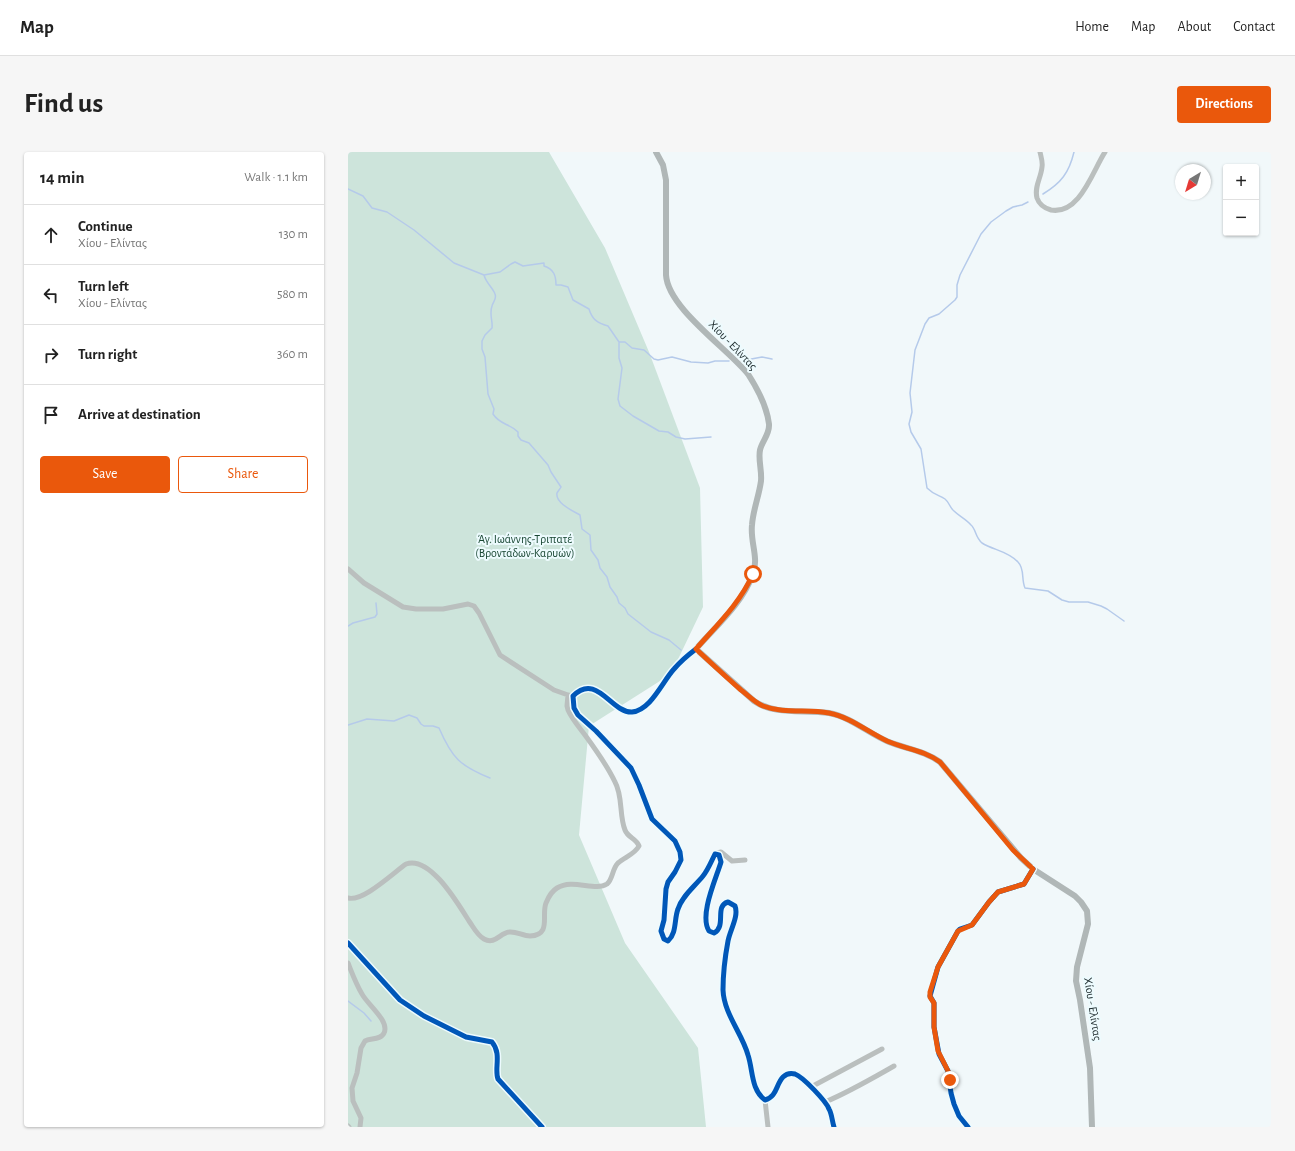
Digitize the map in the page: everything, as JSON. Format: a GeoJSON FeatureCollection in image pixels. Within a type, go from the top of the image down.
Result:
{"type":"FeatureCollection","features":[{"type":"Feature","properties":{"kind":"main road","name":"Χίου - Ελίντας"},"geometry":{"type":"LineString","coordinates":[[656,152],[663,165],[666,180],[666,275],[669,288],[675,298],[692,318],[748,374],[765,408],[769,424],[768,432],[760,452],[761,481],[752,527],[756,560],[754,570],[748,586],[738,602],[696,649],[754,701],[763,706],[787,711],[816,712],[836,715],[889,742],[932,756],[940,762],[1013,850],[1033,869],[1075,896],[1084,906],[1088,914],[1088,924],[1077,967],[1076,981],[1090,1068],[1092,1127]]}},
{"type":"Feature","properties":{"kind":"street"},"geometry":{"type":"LineString","coordinates":[[1040,152],[1042,168],[1036,195],[1041,204],[1052,210],[1060,209],[1069,205],[1083,192],[1105,152]]}},
{"type":"Feature","properties":{"kind":"street"},"geometry":{"type":"LineString","coordinates":[[348,569],[364,583],[403,607],[416,610],[443,609],[468,604],[474,606],[480,613],[500,655],[546,685],[560,693],[571,696]]}},
{"type":"Feature","properties":{"kind":"street"},"geometry":{"type":"LineString","coordinates":[[348,898],[352,899],[363,896],[410,862],[421,864],[426,867],[451,893],[479,935],[488,940],[492,940],[508,932],[530,936],[540,933],[545,924],[546,903],[558,887],[573,884],[600,886],[608,883],[618,863],[633,853],[639,846],[637,841],[627,835],[625,831],[616,783],[601,758],[569,712],[567,706],[571,696],[582,690],[593,690],[605,695],[616,706],[623,710],[630,712],[638,710],[652,699],[670,674],[696,649]]}},
{"type":"Feature","properties":{"kind":"street"},"geometry":{"type":"LineString","coordinates":[[571,696],[574,708],[578,715],[596,731],[631,768],[652,819],[675,841],[680,852],[681,860],[668,882],[666,889],[664,920],[661,931],[662,936],[666,940],[669,939],[672,934],[678,908],[705,872],[715,854],[721,852],[732,861],[745,860]]}},
{"type":"Feature","properties":{"kind":"street"},"geometry":{"type":"LineString","coordinates":[[716,854],[721,858],[721,862],[707,907],[706,924],[709,931],[717,931],[720,925],[721,910],[724,904],[728,902],[735,906],[736,912],[728,939],[725,961],[724,999],[748,1054],[758,1093],[765,1100],[768,1127]]}},
{"type":"Feature","properties":{"kind":"street"},"geometry":{"type":"LineString","coordinates":[[968,1127],[959,1116],[954,1104],[948,1071],[939,1054],[934,1027],[934,1003],[930,999],[930,992],[938,967],[958,931],[972,925],[998,892],[1024,884],[1033,869]]}},
{"type":"Feature","properties":{"kind":"street"},"geometry":{"type":"LineString","coordinates":[[348,943],[400,1000],[408,1006],[424,1016],[466,1037],[492,1042],[497,1055],[498,1079],[542,1127]]}},
{"type":"Feature","properties":{"kind":"street"},"geometry":{"type":"LineString","coordinates":[[348,963],[362,994],[381,1018],[385,1029],[382,1036],[366,1040],[361,1048],[357,1073],[352,1088],[353,1101],[361,1118],[360,1127]]}},
{"type":"Feature","properties":{"kind":"street"},"geometry":{"type":"LineString","coordinates":[[811,1088],[882,1049]]}},
{"type":"Feature","properties":{"kind":"street"},"geometry":{"type":"LineString","coordinates":[[825,1102],[843,1095],[894,1066]]}},
{"type":"Feature","properties":{"kind":"street"},"geometry":{"type":"LineString","coordinates":[[765,1100],[769,1099],[774,1094],[783,1077],[791,1073],[798,1076],[825,1102],[829,1109],[834,1127]]}},
{"type":"Feature","properties":{"kind":"green space","name":"Άγ. Ιωάννης-Τριπατέ (Βροντάδων-Καρυών)"},"geometry":{"type":"Polygon","coordinates":[[[348,152],[549,152],[605,248],[649,352],[700,488],[703,607],[671,674],[589,726],[579,835],[625,943],[698,1048],[706,1127],[348,1127],[348,152]]]}},
{"type":"Feature","properties":{"kind":"waterway"},"geometry":{"type":"LineString","coordinates":[[1043,194],[1055,186],[1067,172],[1074,152]]}},
{"type":"Feature","properties":{"kind":"waterway"},"geometry":{"type":"LineString","coordinates":[[348,189],[363,196],[372,208],[387,212],[414,230],[454,263],[484,275],[500,272],[515,262],[523,266],[544,263],[544,266],[554,273],[556,285],[568,287],[573,300],[589,309],[596,320],[608,326],[619,342],[625,342],[632,348],[644,350],[654,359],[658,360],[672,357],[691,362],[708,363],[715,361],[729,361]]}},
{"type":"Feature","properties":{"kind":"waterway"},"geometry":{"type":"LineString","coordinates":[[1028,202],[1013,207],[991,222],[981,234],[960,275],[957,285],[957,297],[939,314],[929,318],[925,324],[915,350],[910,393],[912,412],[909,424],[911,432],[921,449],[927,488],[934,494],[945,499],[953,510],[973,527],[982,543],[1010,555],[1018,562],[1022,571],[1025,588],[1048,591],[1062,600],[1069,602],[1088,602],[1101,606],[1124,621]]}},
{"type":"Feature","properties":{"kind":"waterway"},"geometry":{"type":"LineString","coordinates":[[484,275],[495,296],[491,309],[492,328],[485,335],[482,341],[488,394],[494,409],[493,414],[496,418],[518,432],[518,436],[521,440],[529,443],[548,465],[561,487],[557,493],[557,497],[565,506],[580,515],[582,529],[590,535],[591,550],[598,560],[600,568],[607,577],[610,587],[619,603],[625,608],[628,614],[651,632],[669,640],[681,650]]}},
{"type":"Feature","properties":{"kind":"waterway"},"geometry":{"type":"LineString","coordinates":[[619,343],[619,358],[622,368],[618,399],[620,406],[633,416],[659,431],[668,432],[676,437],[685,439],[711,437]]}},
{"type":"Feature","properties":{"kind":"waterway"},"geometry":{"type":"LineString","coordinates":[[746,360],[762,357],[772,359]]}},
{"type":"Feature","properties":{"kind":"waterway"},"geometry":{"type":"LineString","coordinates":[[348,626],[353,623],[375,617],[377,614],[376,603]]}},
{"type":"Feature","properties":{"kind":"waterway"},"geometry":{"type":"LineString","coordinates":[[348,725],[367,719],[394,721],[409,715],[417,718],[424,726],[439,728],[448,747],[458,760],[471,769],[490,778]]}},
{"type":"Feature","properties":{"kind":"waterway"},"geometry":{"type":"LineString","coordinates":[[348,1001],[364,1013],[371,1021]]}},
{"type":"Feature","properties":{"kind":"cycle path"},"geometry":{"type":"LineString","coordinates":[[696,649],[676,666],[656,695],[639,710],[632,712],[624,711],[617,707],[604,695],[589,689],[582,690],[573,696],[574,708],[578,715],[596,731],[631,768],[652,819],[675,841],[680,852],[681,860],[668,882],[666,889],[664,920],[661,931],[664,939],[668,941],[673,934],[677,913],[682,900],[705,874],[715,854],[719,855],[721,862],[709,897],[706,924],[709,931],[714,933],[720,926],[721,912],[724,904],[728,902],[735,906],[736,914],[726,953],[723,990],[724,999],[726,1007],[742,1039],[748,1055],[753,1079],[760,1096],[765,1100],[769,1098],[772,1096],[783,1077],[789,1074],[795,1074],[808,1084],[827,1105],[834,1127]]}},
{"type":"Feature","properties":{"kind":"cycle path"},"geometry":{"type":"LineString","coordinates":[[968,1127],[959,1116],[954,1104],[948,1071],[939,1054],[934,1027],[934,1003],[930,996],[938,967],[958,931],[972,925],[998,892],[1024,884],[1033,869]]}},
{"type":"Feature","properties":{"kind":"cycle path"},"geometry":{"type":"LineString","coordinates":[[348,943],[400,1000],[424,1016],[466,1037],[492,1042],[497,1051],[498,1079],[542,1127]]}},
{"type":"Feature","properties":{"kind":"route"},"geometry":{"type":"LineString","coordinates":[[753,574],[748,586],[738,602],[696,649],[754,701],[763,706],[787,711],[829,713],[836,715],[853,722],[889,742],[929,754],[940,762],[1013,850],[1033,869],[1024,884],[998,892],[970,927],[960,929],[958,931],[938,967],[930,992],[930,999],[934,1003],[934,1027],[938,1051],[948,1071],[950,1080]]}}]}
